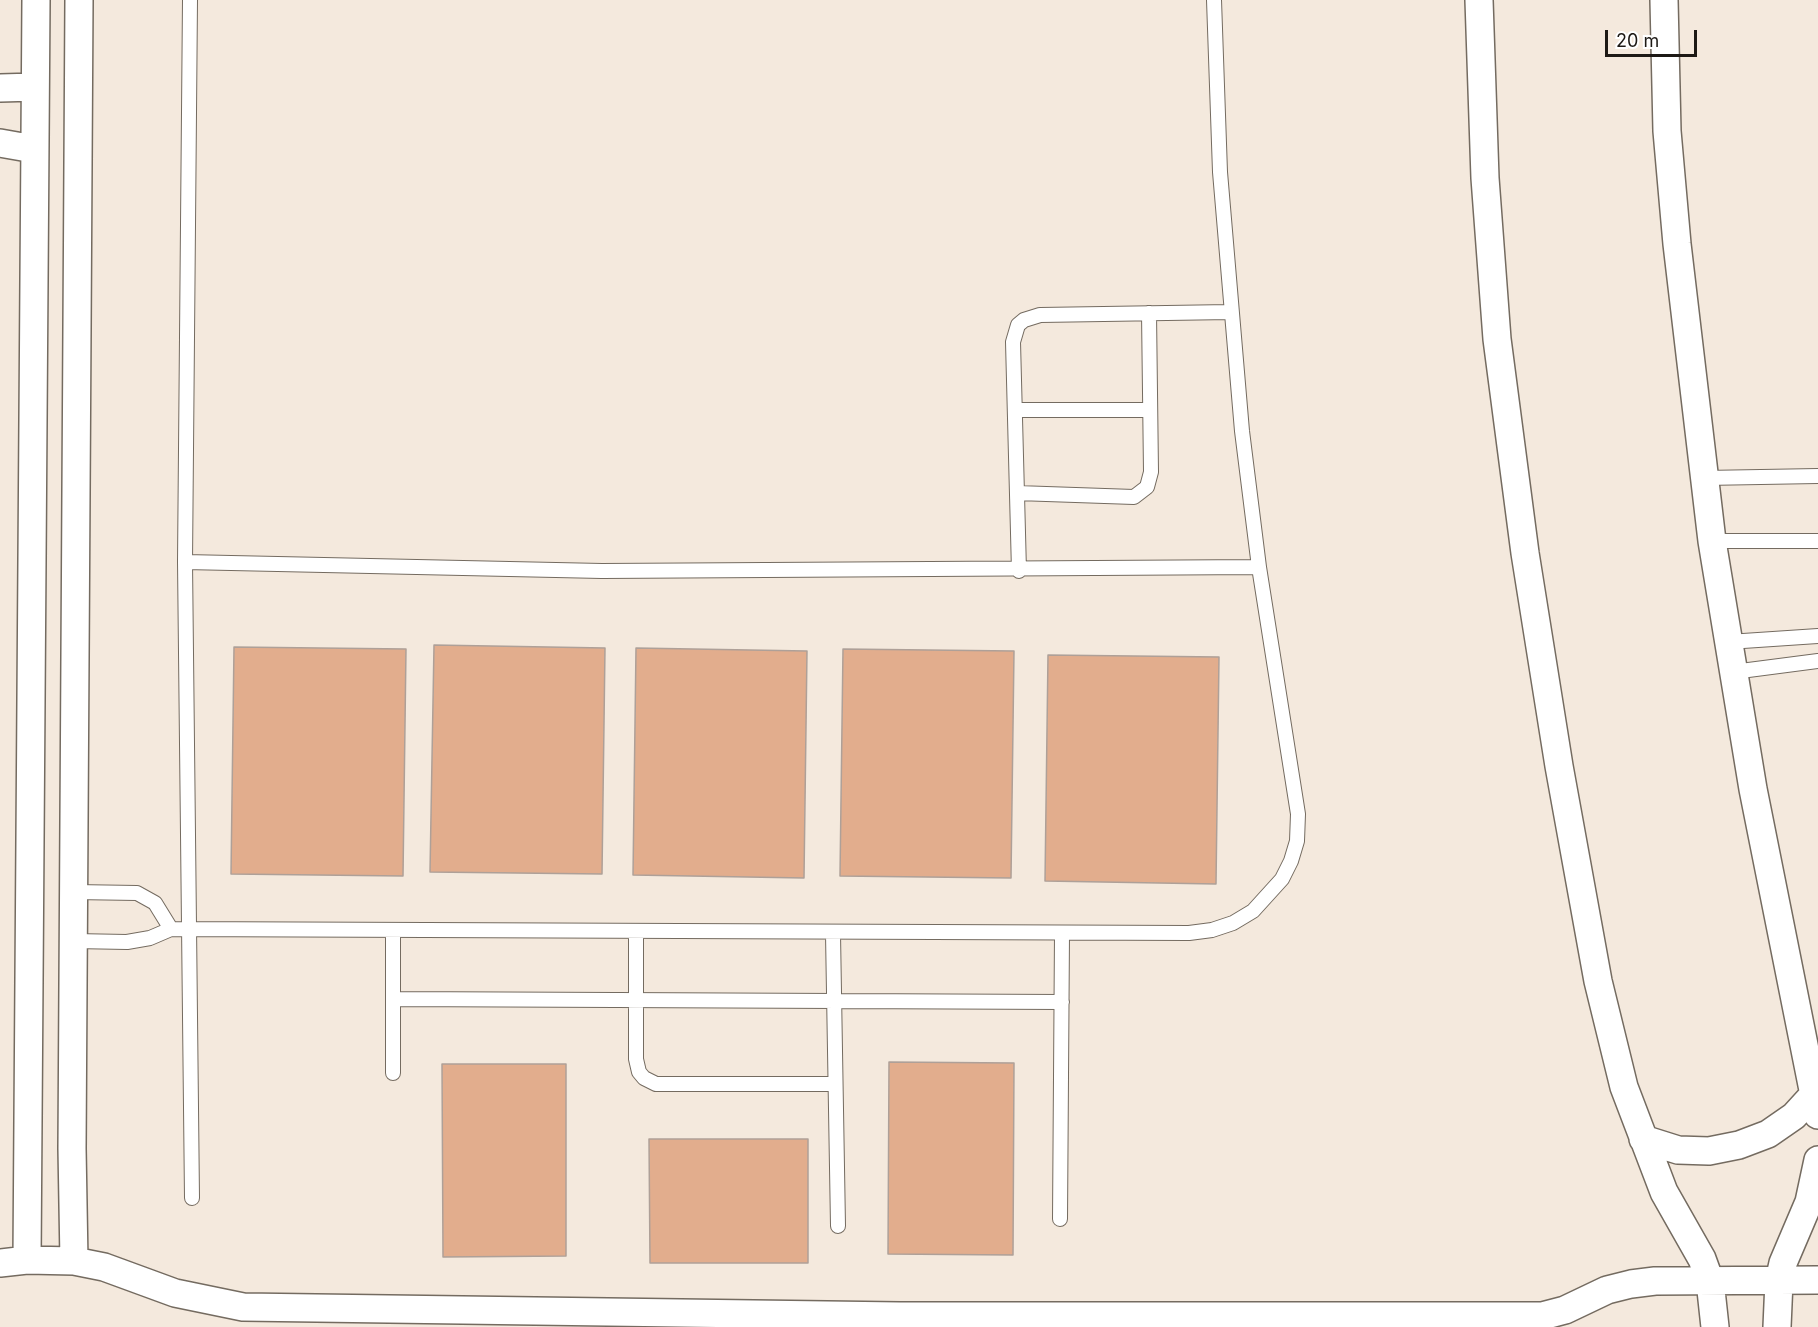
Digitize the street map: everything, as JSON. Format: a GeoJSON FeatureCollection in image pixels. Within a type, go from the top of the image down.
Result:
{"type":"FeatureCollection","features":[{"type":"Feature","properties":{"kind":"street"},"geometry":{"type":"LineString","coordinates":[[27,1260],[36,0]]}},
{"type":"Feature","properties":{"kind":"street"},"geometry":{"type":"LineString","coordinates":[[74,1261],[79,0]]}},
{"type":"Feature","properties":{"kind":"street"},"geometry":{"type":"LineString","coordinates":[[1479,0],[1485,178],[1497,339],[1525,553],[1559,766],[1598,981],[1624,1087],[1664,1192],[1702,1259],[1710,1281],[1715,1327]]}},
{"type":"Feature","properties":{"kind":"street"},"geometry":{"type":"LineString","coordinates":[[1643,1139],[1678,1150],[1709,1151],[1739,1145],[1768,1134],[1816,1104],[1753,789],[1712,541],[1689,357],[1668,143],[1664,0]]}},
{"type":"Feature","properties":{"kind":"street"},"geometry":{"type":"LineString","coordinates":[[0,88],[35,87]]}},
{"type":"Feature","properties":{"kind":"street"},"geometry":{"type":"LineString","coordinates":[[0,143],[34,149]]}},
{"type":"Feature","properties":{"kind":"street"},"geometry":{"type":"LineString","coordinates":[[1777,1327],[1779,1281],[1783,1263],[1809,1202],[1818,1160]]}},
{"type":"Feature","properties":{"kind":"street"},"geometry":{"type":"LineString","coordinates":[[0,1263],[27,1260],[74,1261],[104,1268],[175,1293],[243,1307],[900,1316],[1542,1316],[1565,1310],[1607,1290],[1631,1284],[1818,1280]]}},
{"type":"Feature","properties":{"kind":"lane"},"geometry":{"type":"LineString","coordinates":[[190,0],[185,562],[187,930],[192,1198]]}},
{"type":"Feature","properties":{"kind":"lane"},"geometry":{"type":"LineString","coordinates":[[74,941],[127,942],[150,938],[171,929],[833,934],[1189,933],[1212,930],[1233,923],[1253,911],[1270,896],[1282,879],[1297,841],[1298,814],[1259,567],[1242,431],[1230,312],[1220,172],[1214,0]]}},
{"type":"Feature","properties":{"kind":"lane"},"geometry":{"type":"LineString","coordinates":[[1019,571],[1012,342],[1014,333],[1024,320],[1040,315],[1230,312]]}},
{"type":"Feature","properties":{"kind":"lane"},"geometry":{"type":"LineString","coordinates":[[1017,494],[1126,496],[1142,494],[1150,480],[1149,313]]}},
{"type":"Feature","properties":{"kind":"lane"},"geometry":{"type":"LineString","coordinates":[[1015,410],[1150,410]]}},
{"type":"Feature","properties":{"kind":"lane"},"geometry":{"type":"LineString","coordinates":[[1704,478],[1818,476]]}},
{"type":"Feature","properties":{"kind":"lane"},"geometry":{"type":"LineString","coordinates":[[1712,541],[1818,541]]}},
{"type":"Feature","properties":{"kind":"lane"},"geometry":{"type":"LineString","coordinates":[[185,562],[602,571],[1019,571],[1259,567]]}},
{"type":"Feature","properties":{"kind":"lane"},"geometry":{"type":"LineString","coordinates":[[1728,642],[1818,636]]}},
{"type":"Feature","properties":{"kind":"lane"},"geometry":{"type":"LineString","coordinates":[[1733,672],[1818,661]]}},
{"type":"Feature","properties":{"kind":"lane"},"geometry":{"type":"LineString","coordinates":[[74,892],[137,893],[162,911],[171,929]]}},
{"type":"Feature","properties":{"kind":"lane"},"geometry":{"type":"LineString","coordinates":[[393,932],[393,1073]]}},
{"type":"Feature","properties":{"kind":"lane"},"geometry":{"type":"LineString","coordinates":[[636,933],[636,1066],[649,1082],[835,1084]]}},
{"type":"Feature","properties":{"kind":"lane"},"geometry":{"type":"LineString","coordinates":[[833,934],[838,1226]]}},
{"type":"Feature","properties":{"kind":"lane"},"geometry":{"type":"LineString","coordinates":[[1060,1219],[1062,934]]}},
{"type":"Feature","properties":{"kind":"lane"},"geometry":{"type":"LineString","coordinates":[[393,999],[1062,1002]]}},
{"type":"Feature","properties":{"kind":"building"},"geometry":{"type":"Polygon","coordinates":[[[434,645],[605,648],[602,874],[430,872],[434,645]]]}},
{"type":"Feature","properties":{"kind":"building"},"geometry":{"type":"Polygon","coordinates":[[[234,647],[406,649],[403,876],[231,874],[234,647]]]}},
{"type":"Feature","properties":{"kind":"building"},"geometry":{"type":"Polygon","coordinates":[[[636,648],[807,651],[804,878],[633,875],[636,648]]]}},
{"type":"Feature","properties":{"kind":"building"},"geometry":{"type":"Polygon","coordinates":[[[843,649],[1014,651],[1011,878],[840,876],[843,649]]]}},
{"type":"Feature","properties":{"kind":"building"},"geometry":{"type":"Polygon","coordinates":[[[1048,655],[1219,657],[1216,884],[1045,881],[1048,655]]]}},
{"type":"Feature","properties":{"kind":"building"},"geometry":{"type":"Polygon","coordinates":[[[889,1062],[1014,1063],[1013,1255],[888,1254],[889,1062]]]}},
{"type":"Feature","properties":{"kind":"building"},"geometry":{"type":"Polygon","coordinates":[[[442,1064],[566,1064],[566,1256],[443,1257],[442,1064]]]}},
{"type":"Feature","properties":{"kind":"building"},"geometry":{"type":"Polygon","coordinates":[[[649,1139],[808,1139],[808,1263],[650,1263],[649,1139]]]}}]}
